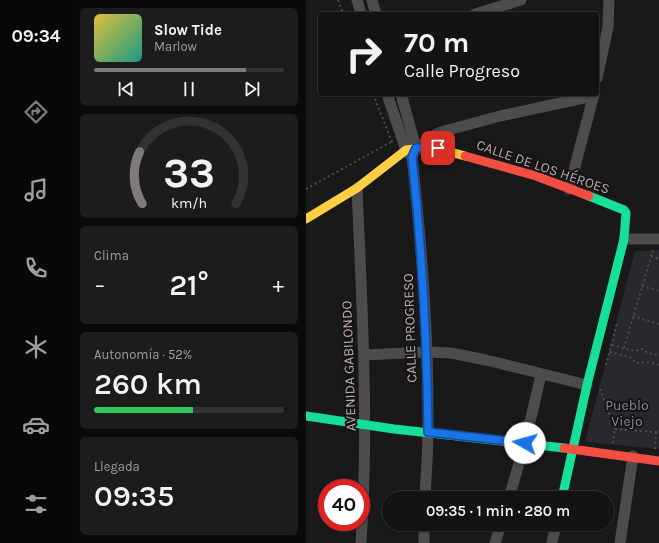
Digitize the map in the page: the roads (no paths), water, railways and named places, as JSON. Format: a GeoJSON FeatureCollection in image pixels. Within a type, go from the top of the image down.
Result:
{"type":"FeatureCollection","features":[{"type":"Feature","properties":{"kind":"street"},"geometry":{"type":"LineString","coordinates":[[357,0],[360,12]]}},
{"type":"Feature","properties":{"kind":"street"},"geometry":{"type":"LineString","coordinates":[[372,0],[375,12]]}},
{"type":"Feature","properties":{"kind":"street"},"geometry":{"type":"LineString","coordinates":[[482,12],[521,0]]}},
{"type":"Feature","properties":{"kind":"street"},"geometry":{"type":"LineString","coordinates":[[599,69],[608,27],[609,0]]}},
{"type":"Feature","properties":{"kind":"street"},"geometry":{"type":"LineString","coordinates":[[388,96],[411,151]]}},
{"type":"Feature","properties":{"kind":"street"},"geometry":{"type":"LineString","coordinates":[[401,96],[411,151]]}},
{"type":"Feature","properties":{"kind":"street"},"geometry":{"type":"LineString","coordinates":[[306,219],[357,188],[438,133],[500,116],[589,96]]}},
{"type":"Feature","properties":{"kind":"street"},"geometry":{"type":"LineString","coordinates":[[569,189],[593,96]]}},
{"type":"Feature","properties":{"kind":"street","name":"CALLE DE LOS HÉROES"},"geometry":{"type":"LineString","coordinates":[[411,151],[438,148],[510,168],[624,210],[626,213],[624,239]]}},
{"type":"Feature","properties":{"kind":"street","name":"CALLE PROGRESO"},"geometry":{"type":"LineString","coordinates":[[411,151],[421,237],[427,352],[428,432],[425,491]]}},
{"type":"Feature","properties":{"kind":"street","name":"AVENIDA GABILONDO"},"geometry":{"type":"LineString","coordinates":[[357,188],[366,426],[361,543]]}},
{"type":"Feature","properties":{"kind":"street"},"geometry":{"type":"LineString","coordinates":[[563,491],[587,385],[624,239],[659,239]]}},
{"type":"Feature","properties":{"kind":"street"},"geometry":{"type":"LineString","coordinates":[[364,354],[427,352],[469,356],[541,375],[587,385]]}},
{"type":"Feature","properties":{"kind":"street"},"geometry":{"type":"LineString","coordinates":[[511,491],[525,443],[541,375]]}},
{"type":"Feature","properties":{"kind":"street"},"geometry":{"type":"LineString","coordinates":[[306,416],[366,426],[525,443],[633,456],[657,461]]}},
{"type":"Feature","properties":{"kind":"street"},"geometry":{"type":"LineString","coordinates":[[620,543],[633,456]]}},
{"type":"Feature","properties":{"kind":"street"},"geometry":{"type":"LineString","coordinates":[[424,531],[424,543]]}},
{"type":"Feature","properties":{"kind":"street"},"geometry":{"type":"LineString","coordinates":[[495,543],[499,531]]}},
{"type":"Feature","properties":{"kind":"street"},"geometry":{"type":"LineString","coordinates":[[552,543],[555,531]]}},
{"type":"Feature","properties":{"kind":"park label","name":"Pueblo Viejo"},"geometry":{"type":"Point","coordinates":[627,414]}}]}
